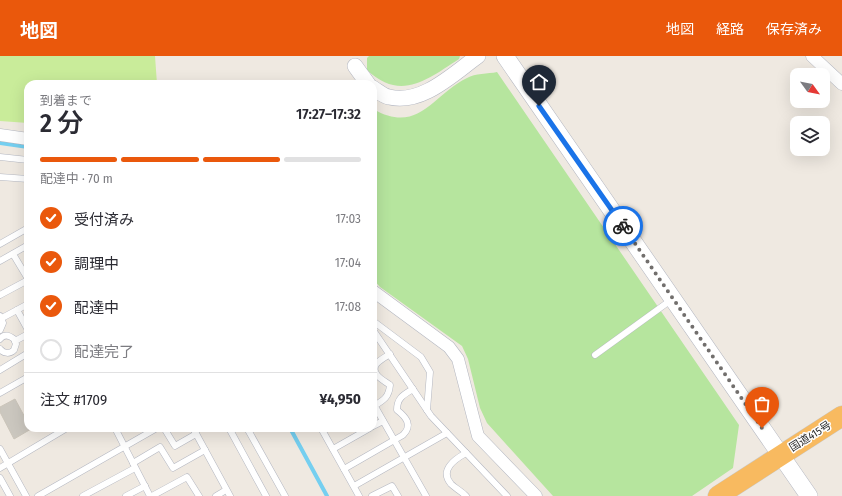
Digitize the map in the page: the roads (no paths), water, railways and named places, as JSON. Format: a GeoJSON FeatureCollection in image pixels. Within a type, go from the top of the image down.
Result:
{"type":"FeatureCollection","features":[{"type":"Feature","properties":{"kind":"highway","name":"国道415号"},"geometry":{"type":"LineString","coordinates":[[718,496],[780,454],[842,416]]}},
{"type":"Feature","properties":{"kind":"main road"},"geometry":{"type":"LineString","coordinates":[[505,56],[809,496]]}},
{"type":"Feature","properties":{"kind":"street"},"geometry":{"type":"LineString","coordinates":[[377,90],[388,97],[407,99],[430,90],[478,56]]}},
{"type":"Feature","properties":{"kind":"street"},"geometry":{"type":"LineString","coordinates":[[812,56],[842,84]]}},
{"type":"Feature","properties":{"kind":"street"},"geometry":{"type":"LineString","coordinates":[[355,66],[365,80]]}},
{"type":"Feature","properties":{"kind":"street"},"geometry":{"type":"LineString","coordinates":[[0,135],[24,138]]}},
{"type":"Feature","properties":{"kind":"street"},"geometry":{"type":"LineString","coordinates":[[377,294],[449,347],[458,359],[478,436],[536,496]]}},
{"type":"Feature","properties":{"kind":"lane"},"geometry":{"type":"LineString","coordinates":[[0,157],[24,160]]}},
{"type":"Feature","properties":{"kind":"lane"},"geometry":{"type":"LineString","coordinates":[[0,177],[24,179]]}},
{"type":"Feature","properties":{"kind":"lane"},"geometry":{"type":"LineString","coordinates":[[0,244],[24,230]]}},
{"type":"Feature","properties":{"kind":"lane"},"geometry":{"type":"LineString","coordinates":[[0,261],[24,247]]}},
{"type":"Feature","properties":{"kind":"lane"},"geometry":{"type":"LineString","coordinates":[[13,254],[24,268]]}},
{"type":"Feature","properties":{"kind":"lane"},"geometry":{"type":"LineString","coordinates":[[0,295],[24,281]]}},
{"type":"Feature","properties":{"kind":"lane"},"geometry":{"type":"LineString","coordinates":[[595,355],[673,299]]}},
{"type":"Feature","properties":{"kind":"lane"},"geometry":{"type":"LineString","coordinates":[[0,330],[3,325],[1,317],[24,306]]}},
{"type":"Feature","properties":{"kind":"lane"},"geometry":{"type":"LineString","coordinates":[[17,310],[24,323]]}},
{"type":"Feature","properties":{"kind":"lane"},"geometry":{"type":"LineString","coordinates":[[377,324],[421,357],[430,372],[427,410]]}},
{"type":"Feature","properties":{"kind":"lane"},"geometry":{"type":"LineString","coordinates":[[0,339],[3,336],[9,336],[15,341]]}},
{"type":"Feature","properties":{"kind":"lane"},"geometry":{"type":"LineString","coordinates":[[15,341],[24,336]]}},
{"type":"Feature","properties":{"kind":"lane"},"geometry":{"type":"LineString","coordinates":[[377,336],[427,410],[507,496]]}},
{"type":"Feature","properties":{"kind":"lane"},"geometry":{"type":"LineString","coordinates":[[0,349],[6,353],[12,352],[15,347],[15,341]]}},
{"type":"Feature","properties":{"kind":"lane"},"geometry":{"type":"LineString","coordinates":[[377,362],[390,354]]}},
{"type":"Feature","properties":{"kind":"lane"},"geometry":{"type":"LineString","coordinates":[[0,370],[24,356]]}},
{"type":"Feature","properties":{"kind":"lane"},"geometry":{"type":"LineString","coordinates":[[377,375],[390,385],[389,393],[385,399],[377,403]]}},
{"type":"Feature","properties":{"kind":"lane"},"geometry":{"type":"LineString","coordinates":[[0,392],[24,379]]}},
{"type":"Feature","properties":{"kind":"lane"},"geometry":{"type":"LineString","coordinates":[[344,469],[394,439],[404,435],[408,431],[409,424],[407,419],[397,410],[397,402],[401,397],[413,389]]}},
{"type":"Feature","properties":{"kind":"lane"},"geometry":{"type":"LineString","coordinates":[[377,410],[425,496]]}},
{"type":"Feature","properties":{"kind":"lane"},"geometry":{"type":"LineString","coordinates":[[377,424],[383,421]]}},
{"type":"Feature","properties":{"kind":"lane"},"geometry":{"type":"LineString","coordinates":[[0,468],[59,432]]}},
{"type":"Feature","properties":{"kind":"lane"},"geometry":{"type":"LineString","coordinates":[[117,432],[151,496],[187,477],[199,496]]}},
{"type":"Feature","properties":{"kind":"lane"},"geometry":{"type":"LineString","coordinates":[[38,496],[150,432]]}},
{"type":"Feature","properties":{"kind":"lane"},"geometry":{"type":"LineString","coordinates":[[166,432],[175,446],[193,432]]}},
{"type":"Feature","properties":{"kind":"lane"},"geometry":{"type":"LineString","coordinates":[[195,432],[228,493],[216,496]]}},
{"type":"Feature","properties":{"kind":"lane"},"geometry":{"type":"LineString","coordinates":[[231,432],[266,496]]}},
{"type":"Feature","properties":{"kind":"lane"},"geometry":{"type":"LineString","coordinates":[[249,432],[285,496]]}},
{"type":"Feature","properties":{"kind":"lane"},"geometry":{"type":"LineString","coordinates":[[323,432],[359,496]]}},
{"type":"Feature","properties":{"kind":"lane"},"geometry":{"type":"LineString","coordinates":[[333,448],[363,432]]}},
{"type":"Feature","properties":{"kind":"lane"},"geometry":{"type":"LineString","coordinates":[[354,486],[447,433]]}},
{"type":"Feature","properties":{"kind":"lane"},"geometry":{"type":"LineString","coordinates":[[83,496],[134,466],[160,447],[173,468],[205,450]]}},
{"type":"Feature","properties":{"kind":"lane"},"geometry":{"type":"LineString","coordinates":[[0,449],[26,496]]}},
{"type":"Feature","properties":{"kind":"lane"},"geometry":{"type":"LineString","coordinates":[[466,453],[456,458],[449,465],[447,476],[452,484],[460,489],[466,496]]}},
{"type":"Feature","properties":{"kind":"lane"},"geometry":{"type":"LineString","coordinates":[[0,478],[10,496]]}},
{"type":"Feature","properties":{"kind":"lane"},"geometry":{"type":"LineString","coordinates":[[126,496],[145,486]]}},
{"type":"Feature","properties":{"kind":"lane"},"geometry":{"type":"LineString","coordinates":[[372,496],[392,486],[398,496]]}},
{"type":"Feature","properties":{"kind":"waterway"},"geometry":{"type":"LineString","coordinates":[[0,143],[24,146]]}},
{"type":"Feature","properties":{"kind":"waterway"},"geometry":{"type":"LineString","coordinates":[[292,432],[327,496]]}}]}
